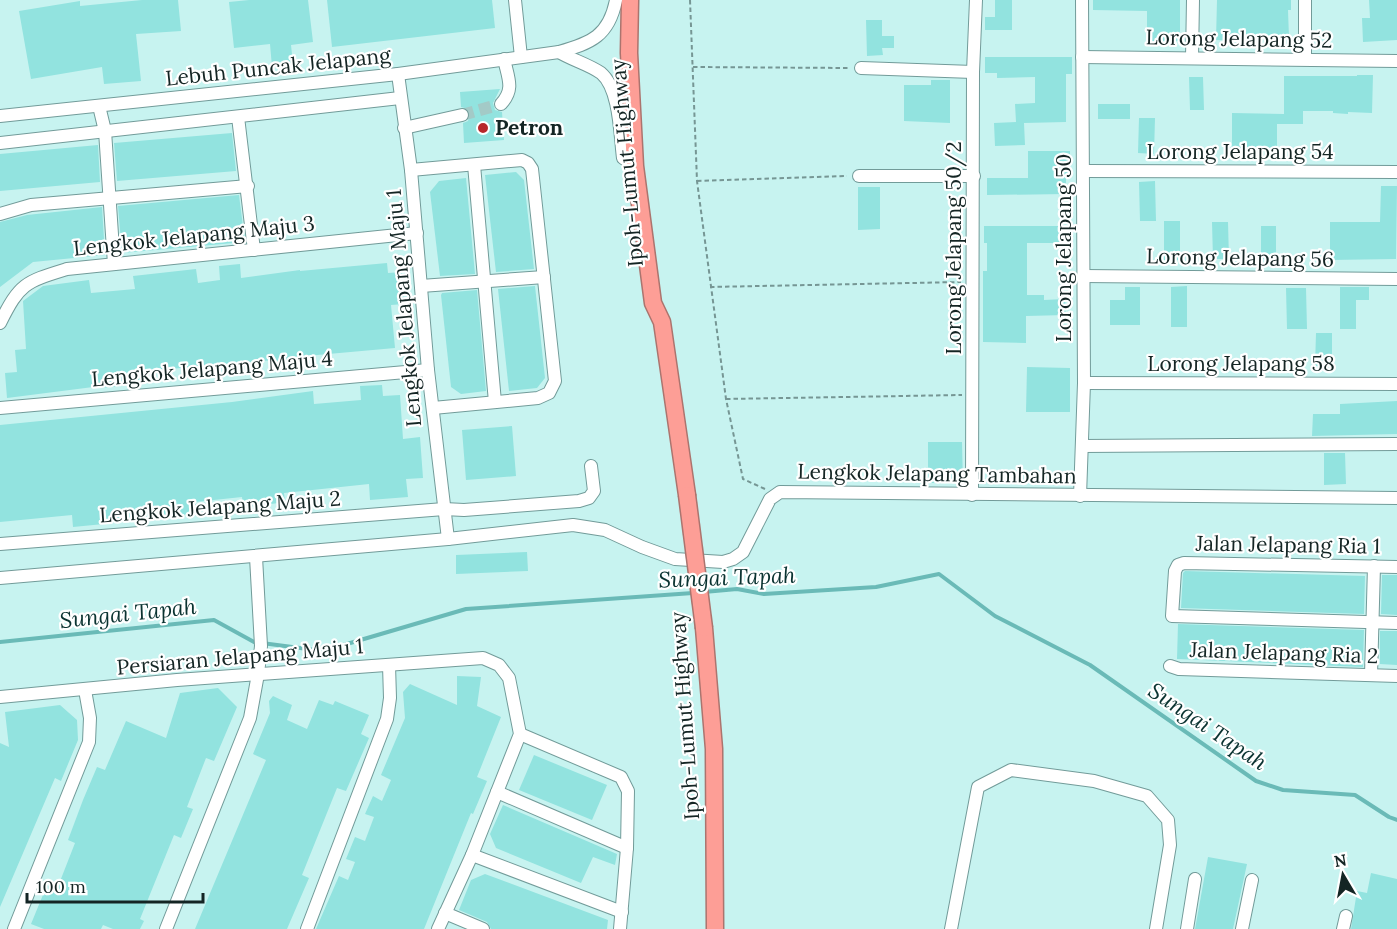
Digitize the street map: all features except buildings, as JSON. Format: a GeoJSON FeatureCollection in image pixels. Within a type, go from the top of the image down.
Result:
{"type":"FeatureCollection","features":[{"type":"Feature","properties":{"kind":"highway","name":"Ipoh-Lumut Highway"},"geometry":{"type":"LineString","coordinates":[[630,0],[634,166],[653,303],[662,322]]}},
{"type":"Feature","properties":{"kind":"highway","name":"Ipoh-Lumut Highway"},"geometry":{"type":"LineString","coordinates":[[640,0],[646,177],[664,309],[662,322],[704,628],[714,749],[715,929]]}},
{"type":"Feature","properties":{"kind":"street"},"geometry":{"type":"LineString","coordinates":[[515,0],[521,57]]}},
{"type":"Feature","properties":{"kind":"street","name":"Lebuh Puncak Jelapang"},"geometry":{"type":"LineString","coordinates":[[0,116],[398,74],[559,52],[597,38],[609,20],[616,0]]}},
{"type":"Feature","properties":{"kind":"street","name":"Lorong Jelapang 50/2"},"geometry":{"type":"LineString","coordinates":[[972,495],[973,72],[976,0]]}},
{"type":"Feature","properties":{"kind":"street","name":"Lorong Jelapang 50"},"geometry":{"type":"LineString","coordinates":[[1080,495],[1084,383],[1082,0]]}},
{"type":"Feature","properties":{"kind":"street"},"geometry":{"type":"LineString","coordinates":[[1192,58],[1193,0]]}},
{"type":"Feature","properties":{"kind":"street"},"geometry":{"type":"LineString","coordinates":[[1305,0],[1305,58]]}},
{"type":"Feature","properties":{"kind":"street"},"geometry":{"type":"LineString","coordinates":[[559,52],[602,74],[611,86],[615,99],[623,158],[634,166]]}},
{"type":"Feature","properties":{"kind":"street","name":"Lorong Jelapang 52"},"geometry":{"type":"LineString","coordinates":[[1082,57],[1397,60]]}},
{"type":"Feature","properties":{"kind":"street"},"geometry":{"type":"LineString","coordinates":[[501,104],[509,96],[510,89],[504,59]]}},
{"type":"Feature","properties":{"kind":"street"},"geometry":{"type":"LineString","coordinates":[[861,68],[973,72]]}},
{"type":"Feature","properties":{"kind":"street","name":"Lengkok Jelapang Maju 1"},"geometry":{"type":"LineString","coordinates":[[398,74],[411,170],[428,370],[448,539]]}},
{"type":"Feature","properties":{"kind":"street"},"geometry":{"type":"LineString","coordinates":[[0,143],[400,98]]}},
{"type":"Feature","properties":{"kind":"street"},"geometry":{"type":"LineString","coordinates":[[99,106],[105,131],[114,264]]}},
{"type":"Feature","properties":{"kind":"street"},"geometry":{"type":"LineString","coordinates":[[404,128],[462,115]]}},
{"type":"Feature","properties":{"kind":"street"},"geometry":{"type":"LineString","coordinates":[[238,117],[255,250]]}},
{"type":"Feature","properties":{"kind":"street"},"geometry":{"type":"LineString","coordinates":[[411,170],[522,160],[528,163],[532,169],[555,381],[549,393],[538,398],[433,408]]}},
{"type":"Feature","properties":{"kind":"street"},"geometry":{"type":"LineString","coordinates":[[474,165],[495,402]]}},
{"type":"Feature","properties":{"kind":"street","name":"Lorong Jelapang 54"},"geometry":{"type":"LineString","coordinates":[[1083,171],[1397,172]]}},
{"type":"Feature","properties":{"kind":"street"},"geometry":{"type":"LineString","coordinates":[[859,176],[974,176]]}},
{"type":"Feature","properties":{"kind":"street"},"geometry":{"type":"LineString","coordinates":[[0,214],[31,205],[248,186]]}},
{"type":"Feature","properties":{"kind":"street","name":"Lengkok Jelapang Maju 3"},"geometry":{"type":"LineString","coordinates":[[0,323],[14,296],[32,280],[67,269],[417,233]]}},
{"type":"Feature","properties":{"kind":"street","name":"Lorong Jelapang 56"},"geometry":{"type":"LineString","coordinates":[[1083,276],[1397,279]]}},
{"type":"Feature","properties":{"kind":"street"},"geometry":{"type":"LineString","coordinates":[[421,286],[544,277]]}},
{"type":"Feature","properties":{"kind":"street","name":"Lengkok Jelapang Maju 4"},"geometry":{"type":"LineString","coordinates":[[0,408],[428,370]]}},
{"type":"Feature","properties":{"kind":"street","name":"Lorong Jelapang 58"},"geometry":{"type":"LineString","coordinates":[[1084,383],[1397,384]]}},
{"type":"Feature","properties":{"kind":"street"},"geometry":{"type":"LineString","coordinates":[[1082,446],[1397,444]]}},
{"type":"Feature","properties":{"kind":"street","name":"Lengkok Jelapang Maju 2"},"geometry":{"type":"LineString","coordinates":[[0,544],[444,509],[464,510],[579,501],[589,498],[594,491],[591,466]]}},
{"type":"Feature","properties":{"kind":"street","name":"Lengkok Jelapang Tambahan"},"geometry":{"type":"LineString","coordinates":[[0,578],[448,539],[573,525],[605,530],[642,548],[675,559],[723,561],[733,559],[743,552],[770,499],[780,492],[1397,498]]}},
{"type":"Feature","properties":{"kind":"street"},"geometry":{"type":"LineString","coordinates":[[166,929],[250,718],[261,646],[256,556]]}},
{"type":"Feature","properties":{"kind":"street","name":"Jalan Jelapang Ria 1"},"geometry":{"type":"LineString","coordinates":[[1372,622],[1172,616],[1175,571],[1178,565],[1184,563],[1397,567]]}},
{"type":"Feature","properties":{"kind":"street"},"geometry":{"type":"LineString","coordinates":[[1371,675],[1374,566]]}},
{"type":"Feature","properties":{"kind":"street"},"geometry":{"type":"LineString","coordinates":[[1372,622],[1397,623]]}},
{"type":"Feature","properties":{"kind":"street","name":"Persiaran Jelapang Maju 1"},"geometry":{"type":"LineString","coordinates":[[0,697],[258,674],[483,658],[499,665],[509,678],[520,734]]}},
{"type":"Feature","properties":{"kind":"street"},"geometry":{"type":"LineString","coordinates":[[307,929],[387,719],[390,698],[389,665]]}},
{"type":"Feature","properties":{"kind":"street","name":"Jalan Jelapang Ria 2"},"geometry":{"type":"LineString","coordinates":[[1170,666],[1179,669],[1397,676]]}},
{"type":"Feature","properties":{"kind":"street"},"geometry":{"type":"LineString","coordinates":[[14,929],[89,742],[90,718],[85,690]]}},
{"type":"Feature","properties":{"kind":"street"},"geometry":{"type":"LineString","coordinates":[[438,929],[472,855],[520,734],[621,777],[628,791],[627,848],[620,929]]}},
{"type":"Feature","properties":{"kind":"street"},"geometry":{"type":"LineString","coordinates":[[951,929],[978,787],[1011,770],[1094,781],[1147,796],[1168,820],[1170,845],[1156,929]]}},
{"type":"Feature","properties":{"kind":"street"},"geometry":{"type":"LineString","coordinates":[[497,792],[627,848]]}},
{"type":"Feature","properties":{"kind":"street"},"geometry":{"type":"LineString","coordinates":[[472,855],[622,912]]}},
{"type":"Feature","properties":{"kind":"street"},"geometry":{"type":"LineString","coordinates":[[1187,929],[1195,879]]}},
{"type":"Feature","properties":{"kind":"street"},"geometry":{"type":"LineString","coordinates":[[1242,929],[1252,880]]}},
{"type":"Feature","properties":{"kind":"street"},"geometry":{"type":"LineString","coordinates":[[445,913],[483,929]]}},
{"type":"Feature","properties":{"kind":"street"},"geometry":{"type":"LineString","coordinates":[[1343,929],[1346,916]]}},
{"type":"Feature","properties":{"kind":"path"},"geometry":{"type":"LineString","coordinates":[[690,0],[697,181],[726,399],[744,479],[776,494]]}},
{"type":"Feature","properties":{"kind":"path"},"geometry":{"type":"LineString","coordinates":[[693,67],[861,68]]}},
{"type":"Feature","properties":{"kind":"path"},"geometry":{"type":"LineString","coordinates":[[697,181],[859,176]]}},
{"type":"Feature","properties":{"kind":"path"},"geometry":{"type":"LineString","coordinates":[[710,287],[973,282]]}},
{"type":"Feature","properties":{"kind":"path"},"geometry":{"type":"LineString","coordinates":[[726,399],[974,395]]}},
{"type":"Feature","properties":{"kind":"waterway","name":"Sungai Tapah"},"geometry":{"type":"LineString","coordinates":[[704,592],[737,589],[764,594],[876,587],[939,574],[995,616],[1090,665],[1256,781],[1283,790],[1355,795],[1397,820]]}},
{"type":"Feature","properties":{"kind":"waterway","name":"Sungai Tapah"},"geometry":{"type":"LineString","coordinates":[[0,642],[214,620],[254,642],[323,651],[466,609],[693,593]]}},
{"type":"Feature","properties":{"kind":"tunnel"},"geometry":{"type":"LineString","coordinates":[[462,115],[501,104]]}},
{"type":"Feature","properties":{"kind":"place","name":"Petron"},"geometry":{"type":"Point","coordinates":[483,128]}}]}
